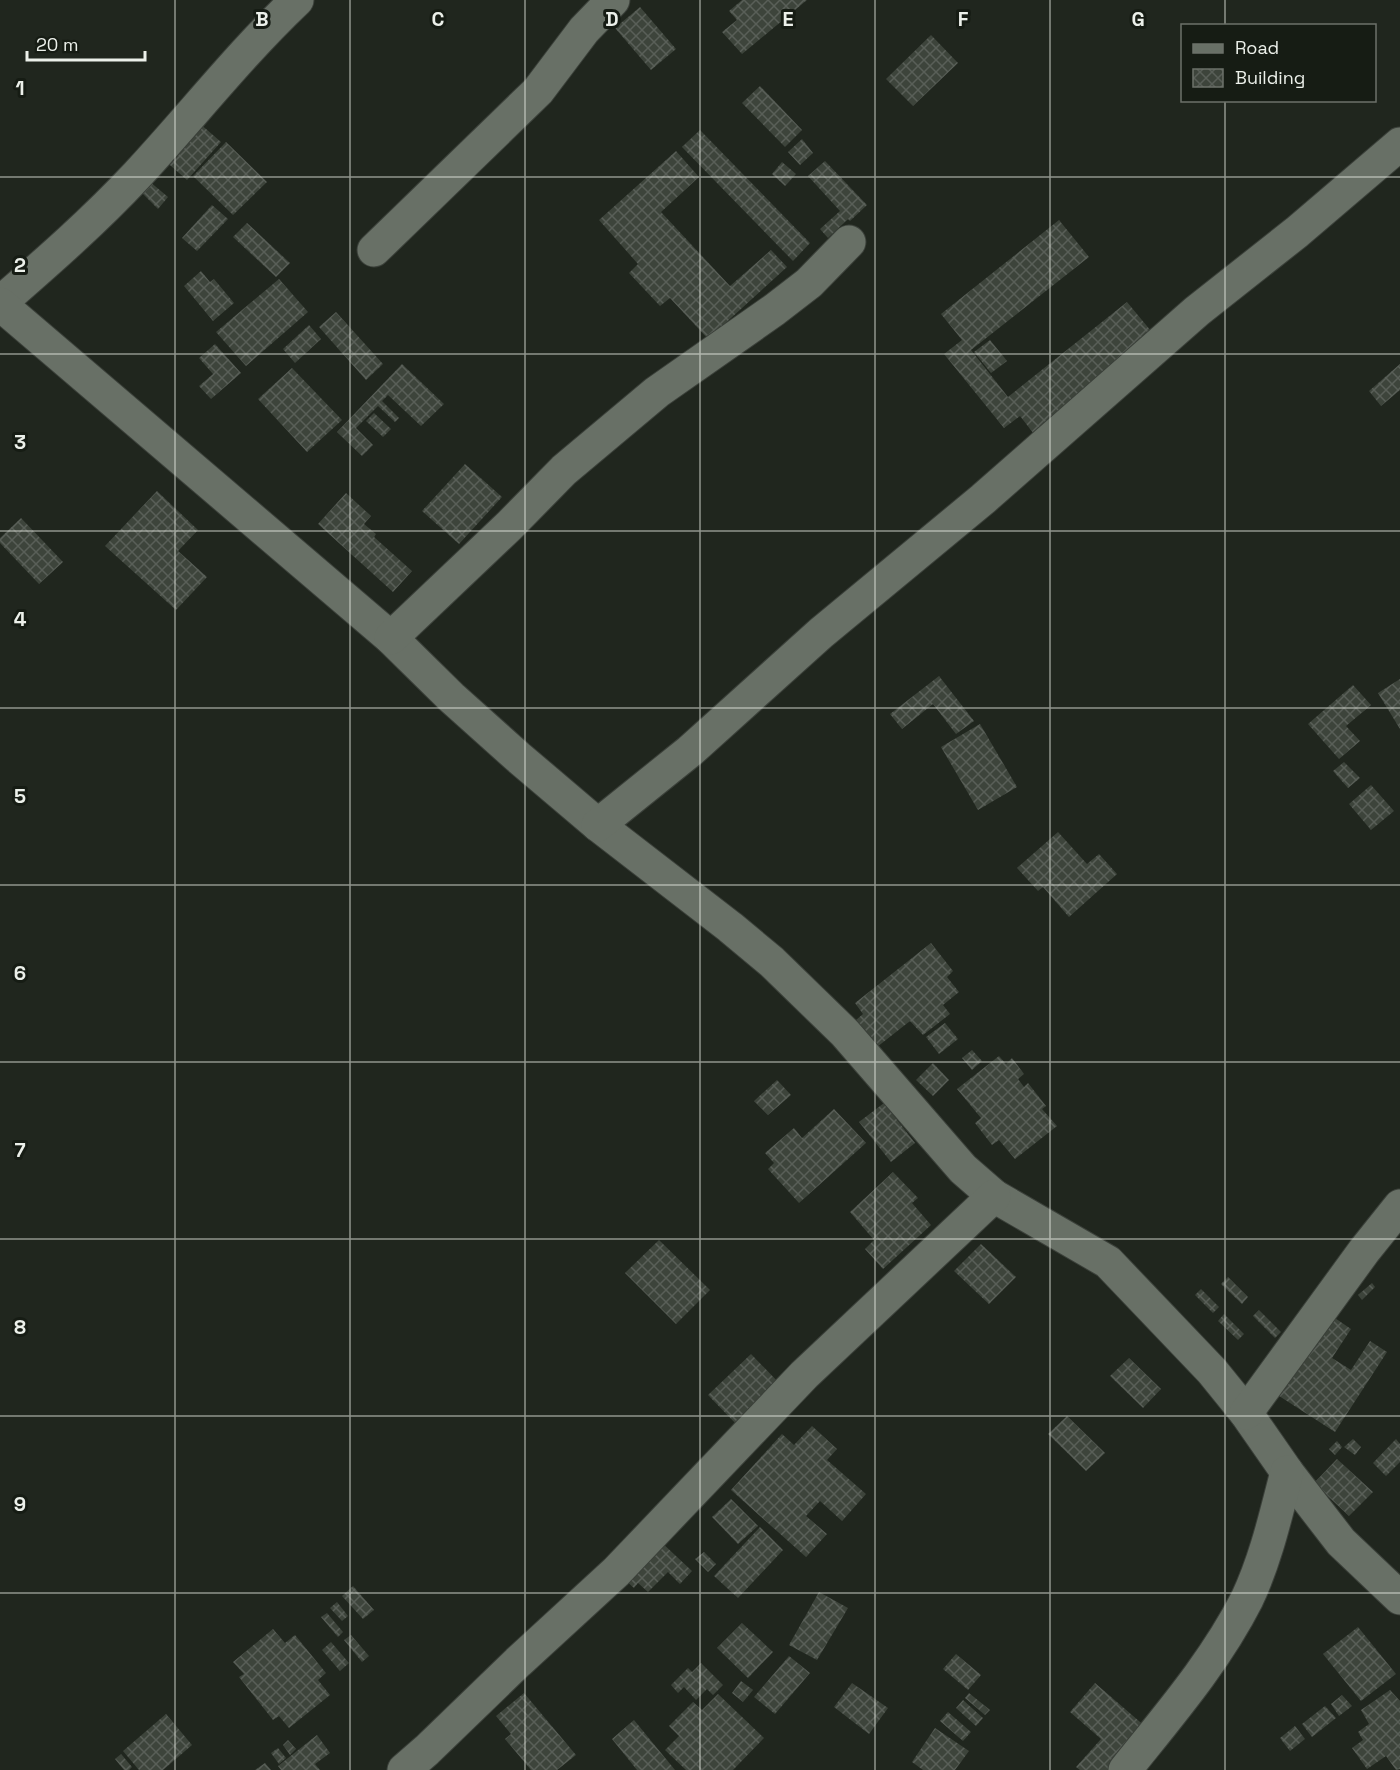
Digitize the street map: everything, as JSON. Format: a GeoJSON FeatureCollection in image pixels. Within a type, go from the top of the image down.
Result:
{"type":"FeatureCollection","features":[{"type":"Feature","properties":{"kind":"street"},"geometry":{"type":"LineString","coordinates":[[297,0],[256,40],[139,173],[106,207],[0,304],[391,638],[459,705],[598,825],[772,962],[845,1033],[963,1169],[994,1196],[1108,1262],[1212,1371],[1246,1413],[1287,1472],[1341,1542],[1400,1598]]}},
{"type":"Feature","properties":{"kind":"street"},"geometry":{"type":"LineString","coordinates":[[374,249],[538,91],[584,30],[613,0]]}},
{"type":"Feature","properties":{"kind":"street"},"geometry":{"type":"LineString","coordinates":[[598,825],[690,751],[821,633],[983,499],[1197,312],[1297,232],[1400,144]]}},
{"type":"Feature","properties":{"kind":"street"},"geometry":{"type":"LineString","coordinates":[[391,638],[564,470],[657,392],[809,283],[849,242]]}},
{"type":"Feature","properties":{"kind":"street"},"geometry":{"type":"LineString","coordinates":[[404,1770],[615,1572],[804,1375],[994,1196]]}},
{"type":"Feature","properties":{"kind":"street"},"geometry":{"type":"LineString","coordinates":[[1246,1413],[1364,1251],[1400,1206]]}},
{"type":"Feature","properties":{"kind":"street"},"geometry":{"type":"LineString","coordinates":[[1125,1770],[1219,1649],[1247,1597],[1269,1539],[1287,1472]]}},
{"type":"Feature","properties":{"kind":"building"},"geometry":{"type":"Polygon","coordinates":[[[742,0],[807,0],[742,54],[722,32],[737,20],[729,11],[742,0]]]}},
{"type":"Feature","properties":{"kind":"building"},"geometry":{"type":"Polygon","coordinates":[[[640,7],[676,49],[651,70],[615,28],[640,7]]]}},
{"type":"Feature","properties":{"kind":"building"},"geometry":{"type":"Polygon","coordinates":[[[931,35],[958,63],[913,106],[886,79],[931,35]]]}},
{"type":"Feature","properties":{"kind":"building"},"geometry":{"type":"Polygon","coordinates":[[[760,86],[802,130],[785,147],[742,103],[760,86]]]}},
{"type":"Feature","properties":{"kind":"building"},"geometry":{"type":"Polygon","coordinates":[[[198,122],[221,142],[187,180],[163,159],[198,122]]]}},
{"type":"Feature","properties":{"kind":"building"},"geometry":{"type":"Polygon","coordinates":[[[700,130],[810,243],[793,261],[682,147],[700,130]]]}},
{"type":"Feature","properties":{"kind":"building"},"geometry":{"type":"Polygon","coordinates":[[[802,139],[813,153],[800,165],[788,152],[802,139]]]}},
{"type":"Feature","properties":{"kind":"building"},"geometry":{"type":"Polygon","coordinates":[[[226,142],[267,182],[233,215],[193,176],[226,142]]]}},
{"type":"Feature","properties":{"kind":"building"},"geometry":{"type":"Polygon","coordinates":[[[676,151],[699,177],[661,212],[730,286],[771,250],[787,267],[708,339],[670,298],[660,306],[629,273],[638,264],[599,220],[676,151]]]}},
{"type":"Feature","properties":{"kind":"building"},"geometry":{"type":"Polygon","coordinates":[[[825,161],[867,205],[828,238],[820,229],[840,211],[808,176],[825,161]]]}},
{"type":"Feature","properties":{"kind":"building"},"geometry":{"type":"Polygon","coordinates":[[[782,162],[796,174],[785,186],[772,174],[782,162]]]}},
{"type":"Feature","properties":{"kind":"building"},"geometry":{"type":"Polygon","coordinates":[[[149,181],[168,197],[158,209],[140,191],[149,181]]]}},
{"type":"Feature","properties":{"kind":"building"},"geometry":{"type":"Polygon","coordinates":[[[212,205],[228,219],[197,251],[182,238],[212,205]]]}},
{"type":"Feature","properties":{"kind":"building"},"geometry":{"type":"Polygon","coordinates":[[[1059,220],[1089,257],[971,350],[1008,397],[1127,302],[1156,337],[1034,434],[1020,416],[1004,428],[944,354],[962,340],[941,314],[1059,220]]]}},
{"type":"Feature","properties":{"kind":"building"},"geometry":{"type":"Polygon","coordinates":[[[247,223],[290,263],[276,277],[233,237],[247,223]]]}},
{"type":"Feature","properties":{"kind":"building"},"geometry":{"type":"Polygon","coordinates":[[[201,271],[210,282],[214,279],[234,303],[213,321],[184,286],[201,271]]]}},
{"type":"Feature","properties":{"kind":"building"},"geometry":{"type":"Polygon","coordinates":[[[279,279],[308,312],[246,366],[216,332],[279,279]]]}},
{"type":"Feature","properties":{"kind":"building"},"geometry":{"type":"Polygon","coordinates":[[[336,312],[383,364],[366,380],[319,327],[336,312]]]}},
{"type":"Feature","properties":{"kind":"building"},"geometry":{"type":"Polygon","coordinates":[[[309,325],[321,339],[295,363],[283,349],[309,325]]]}},
{"type":"Feature","properties":{"kind":"building"},"geometry":{"type":"Polygon","coordinates":[[[990,340],[1007,361],[991,373],[974,352],[990,340]]]}},
{"type":"Feature","properties":{"kind":"building"},"geometry":{"type":"Polygon","coordinates":[[[215,344],[241,373],[211,399],[199,386],[213,374],[199,358],[215,344]]]}},
{"type":"Feature","properties":{"kind":"building"},"geometry":{"type":"Polygon","coordinates":[[[402,364],[444,404],[421,426],[388,395],[382,401],[399,418],[395,422],[378,406],[356,428],[373,445],[362,456],[337,432],[402,364]]]}},
{"type":"Feature","properties":{"kind":"building"},"geometry":{"type":"Polygon","coordinates":[[[1400,364],[1400,390],[1381,406],[1369,391],[1400,364]]]}},
{"type":"Feature","properties":{"kind":"building"},"geometry":{"type":"Polygon","coordinates":[[[292,368],[342,420],[307,452],[258,399],[292,368]]]}},
{"type":"Feature","properties":{"kind":"building"},"geometry":{"type":"Polygon","coordinates":[[[374,413],[391,429],[383,437],[366,421],[374,413]]]}},
{"type":"Feature","properties":{"kind":"building"},"geometry":{"type":"Polygon","coordinates":[[[465,464],[502,497],[459,544],[422,511],[465,464]]]}},
{"type":"Feature","properties":{"kind":"building"},"geometry":{"type":"Polygon","coordinates":[[[157,491],[198,530],[178,551],[207,577],[176,610],[105,546],[157,491]]]}},
{"type":"Feature","properties":{"kind":"building"},"geometry":{"type":"Polygon","coordinates":[[[346,493],[371,516],[364,524],[376,534],[374,537],[412,571],[393,592],[318,524],[346,493]]]}},
{"type":"Feature","properties":{"kind":"building"},"geometry":{"type":"Polygon","coordinates":[[[21,518],[63,562],[39,584],[0,543],[0,538],[21,518]]]}},
{"type":"Feature","properties":{"kind":"building"},"geometry":{"type":"Polygon","coordinates":[[[939,676],[974,721],[956,734],[933,704],[902,729],[890,714],[939,676]]]}},
{"type":"Feature","properties":{"kind":"building"},"geometry":{"type":"Polygon","coordinates":[[[1400,679],[1400,729],[1378,693],[1400,679]]]}},
{"type":"Feature","properties":{"kind":"building"},"geometry":{"type":"Polygon","coordinates":[[[1353,685],[1371,705],[1346,726],[1360,741],[1339,759],[1308,724],[1353,685]]]}},
{"type":"Feature","properties":{"kind":"building"},"geometry":{"type":"Polygon","coordinates":[[[980,724],[1017,787],[978,810],[941,747],[980,724]]]}},
{"type":"Feature","properties":{"kind":"building"},"geometry":{"type":"Polygon","coordinates":[[[1344,762],[1360,778],[1348,788],[1333,771],[1344,762]]]}},
{"type":"Feature","properties":{"kind":"building"},"geometry":{"type":"Polygon","coordinates":[[[1371,785],[1394,811],[1371,830],[1349,804],[1371,785]]]}},
{"type":"Feature","properties":{"kind":"building"},"geometry":{"type":"Polygon","coordinates":[[[1058,832],[1087,864],[1099,854],[1117,874],[1069,917],[1043,887],[1038,891],[1017,868],[1058,832]]]}},
{"type":"Feature","properties":{"kind":"building"},"geometry":{"type":"Polygon","coordinates":[[[931,943],[953,971],[947,977],[959,992],[943,1005],[950,1014],[923,1035],[910,1021],[877,1047],[856,1020],[863,1014],[855,1003],[931,943]]]}},
{"type":"Feature","properties":{"kind":"building"},"geometry":{"type":"Polygon","coordinates":[[[945,1023],[958,1039],[939,1054],[926,1037],[945,1023]]]}},
{"type":"Feature","properties":{"kind":"building"},"geometry":{"type":"Polygon","coordinates":[[[972,1050],[982,1061],[972,1070],[962,1058],[972,1050]]]}},
{"type":"Feature","properties":{"kind":"building"},"geometry":{"type":"Polygon","coordinates":[[[999,1056],[1006,1064],[1012,1058],[1024,1074],[1018,1079],[1024,1087],[1028,1083],[1046,1106],[1042,1109],[1057,1126],[1015,1159],[999,1140],[992,1145],[975,1123],[981,1118],[957,1089],[999,1056]]]}},
{"type":"Feature","properties":{"kind":"building"},"geometry":{"type":"Polygon","coordinates":[[[933,1063],[949,1080],[933,1096],[916,1080],[933,1063]]]}},
{"type":"Feature","properties":{"kind":"building"},"geometry":{"type":"Polygon","coordinates":[[[777,1080],[791,1095],[768,1115],[754,1101],[777,1080]]]}},
{"type":"Feature","properties":{"kind":"building"},"geometry":{"type":"Polygon","coordinates":[[[884,1103],[915,1143],[891,1162],[859,1122],[884,1103]]]}},
{"type":"Feature","properties":{"kind":"building"},"geometry":{"type":"Polygon","coordinates":[[[834,1109],[866,1143],[799,1203],[768,1169],[774,1163],[765,1153],[794,1128],[802,1138],[834,1109]]]}},
{"type":"Feature","properties":{"kind":"building"},"geometry":{"type":"Polygon","coordinates":[[[893,1172],[918,1198],[912,1203],[931,1225],[883,1269],[865,1249],[874,1240],[850,1212],[893,1172]]]}},
{"type":"Feature","properties":{"kind":"building"},"geometry":{"type":"Polygon","coordinates":[[[659,1240],[710,1290],[676,1324],[625,1273],[659,1240]]]}},
{"type":"Feature","properties":{"kind":"building"},"geometry":{"type":"Polygon","coordinates":[[[981,1244],[1016,1277],[989,1304],[954,1271],[981,1244]]]}},
{"type":"Feature","properties":{"kind":"building"},"geometry":{"type":"Polygon","coordinates":[[[1228,1277],[1248,1297],[1242,1304],[1221,1284],[1228,1277]]]}},
{"type":"Feature","properties":{"kind":"building"},"geometry":{"type":"Polygon","coordinates":[[[1372,1283],[1375,1287],[1362,1300],[1358,1295],[1372,1283]]]}},
{"type":"Feature","properties":{"kind":"building"},"geometry":{"type":"Polygon","coordinates":[[[1201,1289],[1219,1307],[1213,1313],[1195,1295],[1201,1289]]]}},
{"type":"Feature","properties":{"kind":"building"},"geometry":{"type":"Polygon","coordinates":[[[1259,1310],[1281,1332],[1275,1338],[1253,1316],[1259,1310]]]}},
{"type":"Feature","properties":{"kind":"building"},"geometry":{"type":"Polygon","coordinates":[[[1224,1314],[1244,1334],[1238,1340],[1218,1321],[1224,1314]]]}},
{"type":"Feature","properties":{"kind":"building"},"geometry":{"type":"Polygon","coordinates":[[[1329,1314],[1351,1329],[1332,1358],[1351,1370],[1370,1341],[1387,1352],[1335,1432],[1276,1394],[1329,1314]]]}},
{"type":"Feature","properties":{"kind":"building"},"geometry":{"type":"Polygon","coordinates":[[[751,1354],[781,1385],[738,1426],[708,1395],[751,1354]]]}},
{"type":"Feature","properties":{"kind":"building"},"geometry":{"type":"Polygon","coordinates":[[[1129,1358],[1161,1389],[1143,1408],[1110,1376],[1129,1358]]]}},
{"type":"Feature","properties":{"kind":"building"},"geometry":{"type":"Polygon","coordinates":[[[1067,1416],[1105,1453],[1086,1471],[1048,1434],[1067,1416]]]}},
{"type":"Feature","properties":{"kind":"building"},"geometry":{"type":"Polygon","coordinates":[[[812,1426],[837,1449],[827,1460],[866,1494],[842,1521],[820,1501],[806,1516],[827,1534],[806,1557],[731,1490],[782,1434],[794,1445],[812,1426]]]}},
{"type":"Feature","properties":{"kind":"building"},"geometry":{"type":"Polygon","coordinates":[[[1353,1439],[1361,1447],[1355,1455],[1344,1447],[1353,1439]]]}},
{"type":"Feature","properties":{"kind":"building"},"geometry":{"type":"Polygon","coordinates":[[[1396,1439],[1400,1444],[1400,1462],[1386,1476],[1373,1463],[1396,1439]]]}},
{"type":"Feature","properties":{"kind":"building"},"geometry":{"type":"Polygon","coordinates":[[[1337,1441],[1342,1447],[1335,1455],[1329,1449],[1337,1441]]]}},
{"type":"Feature","properties":{"kind":"building"},"geometry":{"type":"Polygon","coordinates":[[[1337,1459],[1373,1492],[1349,1516],[1314,1483],[1337,1459]]]}},
{"type":"Feature","properties":{"kind":"building"},"geometry":{"type":"Polygon","coordinates":[[[731,1499],[758,1526],[738,1544],[712,1517],[731,1499]]]}},
{"type":"Feature","properties":{"kind":"building"},"geometry":{"type":"Polygon","coordinates":[[[760,1527],[783,1550],[738,1598],[714,1576],[760,1527]]]}},
{"type":"Feature","properties":{"kind":"building"},"geometry":{"type":"Polygon","coordinates":[[[660,1541],[692,1571],[680,1584],[668,1572],[648,1592],[638,1583],[634,1588],[624,1579],[660,1541]]]}},
{"type":"Feature","properties":{"kind":"building"},"geometry":{"type":"Polygon","coordinates":[[[704,1552],[716,1564],[708,1572],[695,1559],[704,1552]]]}},
{"type":"Feature","properties":{"kind":"building"},"geometry":{"type":"Polygon","coordinates":[[[353,1586],[374,1610],[363,1619],[342,1596],[353,1586]]]}},
{"type":"Feature","properties":{"kind":"building"},"geometry":{"type":"Polygon","coordinates":[[[819,1592],[848,1608],[817,1660],[789,1645],[819,1592]]]}},
{"type":"Feature","properties":{"kind":"building"},"geometry":{"type":"Polygon","coordinates":[[[337,1602],[348,1616],[342,1621],[330,1608],[337,1602]]]}},
{"type":"Feature","properties":{"kind":"building"},"geometry":{"type":"Polygon","coordinates":[[[327,1613],[343,1632],[338,1637],[321,1617],[327,1613]]]}},
{"type":"Feature","properties":{"kind":"building"},"geometry":{"type":"Polygon","coordinates":[[[742,1623],[773,1652],[748,1678],[717,1648],[742,1623]]]}},
{"type":"Feature","properties":{"kind":"building"},"geometry":{"type":"Polygon","coordinates":[[[1358,1627],[1396,1674],[1361,1701],[1323,1654],[1358,1627]]]}},
{"type":"Feature","properties":{"kind":"building"},"geometry":{"type":"Polygon","coordinates":[[[273,1629],[285,1643],[295,1635],[326,1673],[318,1680],[330,1695],[289,1728],[279,1716],[273,1720],[239,1677],[244,1674],[233,1662],[273,1629]]]}},
{"type":"Feature","properties":{"kind":"building"},"geometry":{"type":"Polygon","coordinates":[[[351,1635],[369,1656],[362,1662],[344,1640],[351,1635]]]}},
{"type":"Feature","properties":{"kind":"building"},"geometry":{"type":"Polygon","coordinates":[[[331,1642],[349,1663],[340,1671],[322,1650],[331,1642]]]}},
{"type":"Feature","properties":{"kind":"building"},"geometry":{"type":"Polygon","coordinates":[[[956,1654],[981,1675],[968,1690],[943,1669],[956,1654]]]}},
{"type":"Feature","properties":{"kind":"building"},"geometry":{"type":"Polygon","coordinates":[[[789,1656],[810,1673],[775,1714],[754,1697],[789,1656]]]}},
{"type":"Feature","properties":{"kind":"building"},"geometry":{"type":"Polygon","coordinates":[[[701,1663],[723,1685],[713,1695],[707,1689],[696,1700],[684,1687],[678,1693],[671,1685],[688,1668],[692,1672],[701,1663]]]}},
{"type":"Feature","properties":{"kind":"building"},"geometry":{"type":"Polygon","coordinates":[[[741,1681],[753,1690],[743,1702],[732,1693],[741,1681]]]}},
{"type":"Feature","properties":{"kind":"building"},"geometry":{"type":"Polygon","coordinates":[[[852,1683],[888,1708],[869,1734],[834,1707],[852,1683]]]}},
{"type":"Feature","properties":{"kind":"building"},"geometry":{"type":"Polygon","coordinates":[[[1095,1683],[1147,1728],[1110,1770],[1080,1770],[1076,1767],[1101,1739],[1070,1712],[1095,1683]]]}},
{"type":"Feature","properties":{"kind":"building"},"geometry":{"type":"Polygon","coordinates":[[[1390,1690],[1400,1701],[1400,1769],[1396,1770],[1386,1756],[1367,1769],[1352,1748],[1363,1740],[1358,1732],[1369,1724],[1361,1710],[1390,1690]]]}},
{"type":"Feature","properties":{"kind":"building"},"geometry":{"type":"Polygon","coordinates":[[[524,1693],[576,1755],[557,1770],[531,1770],[505,1739],[511,1734],[496,1716],[524,1693]]]}},
{"type":"Feature","properties":{"kind":"building"},"geometry":{"type":"Polygon","coordinates":[[[969,1693],[990,1710],[985,1715],[965,1698],[969,1693]]]}},
{"type":"Feature","properties":{"kind":"building"},"geometry":{"type":"Polygon","coordinates":[[[718,1694],[764,1738],[733,1770],[686,1770],[665,1750],[679,1736],[669,1726],[693,1702],[702,1710],[718,1694]]]}},
{"type":"Feature","properties":{"kind":"building"},"geometry":{"type":"Polygon","coordinates":[[[1342,1695],[1352,1706],[1339,1716],[1331,1704],[1342,1695]]]}},
{"type":"Feature","properties":{"kind":"building"},"geometry":{"type":"Polygon","coordinates":[[[963,1700],[983,1718],[976,1726],[956,1708],[963,1700]]]}},
{"type":"Feature","properties":{"kind":"building"},"geometry":{"type":"Polygon","coordinates":[[[1325,1706],[1336,1718],[1312,1737],[1302,1724],[1325,1706]]]}},
{"type":"Feature","properties":{"kind":"building"},"geometry":{"type":"Polygon","coordinates":[[[948,1712],[971,1732],[963,1741],[940,1721],[948,1712]]]}},
{"type":"Feature","properties":{"kind":"building"},"geometry":{"type":"Polygon","coordinates":[[[166,1714],[192,1745],[163,1770],[139,1770],[123,1751],[166,1714]]]}},
{"type":"Feature","properties":{"kind":"building"},"geometry":{"type":"Polygon","coordinates":[[[634,1720],[675,1770],[637,1770],[612,1739],[634,1720]]]}},
{"type":"Feature","properties":{"kind":"building"},"geometry":{"type":"Polygon","coordinates":[[[1295,1726],[1305,1739],[1290,1751],[1280,1738],[1295,1726]]]}},
{"type":"Feature","properties":{"kind":"building"},"geometry":{"type":"Polygon","coordinates":[[[935,1728],[969,1751],[955,1770],[923,1770],[912,1762],[935,1728]]]}},
{"type":"Feature","properties":{"kind":"building"},"geometry":{"type":"Polygon","coordinates":[[[317,1735],[330,1753],[315,1764],[320,1770],[281,1770],[278,1766],[317,1735]]]}},
{"type":"Feature","properties":{"kind":"building"},"geometry":{"type":"Polygon","coordinates":[[[288,1740],[296,1749],[290,1755],[283,1745],[288,1740]]]}},
{"type":"Feature","properties":{"kind":"building"},"geometry":{"type":"Polygon","coordinates":[[[278,1748],[286,1758],[279,1764],[271,1753],[278,1748]]]}},
{"type":"Feature","properties":{"kind":"building"},"geometry":{"type":"Polygon","coordinates":[[[121,1754],[132,1767],[129,1770],[124,1770],[115,1759],[121,1754]]]}},
{"type":"Feature","properties":{"kind":"building"},"geometry":{"type":"Polygon","coordinates":[[[265,1763],[271,1770],[255,1770],[265,1763]]]}}]}
